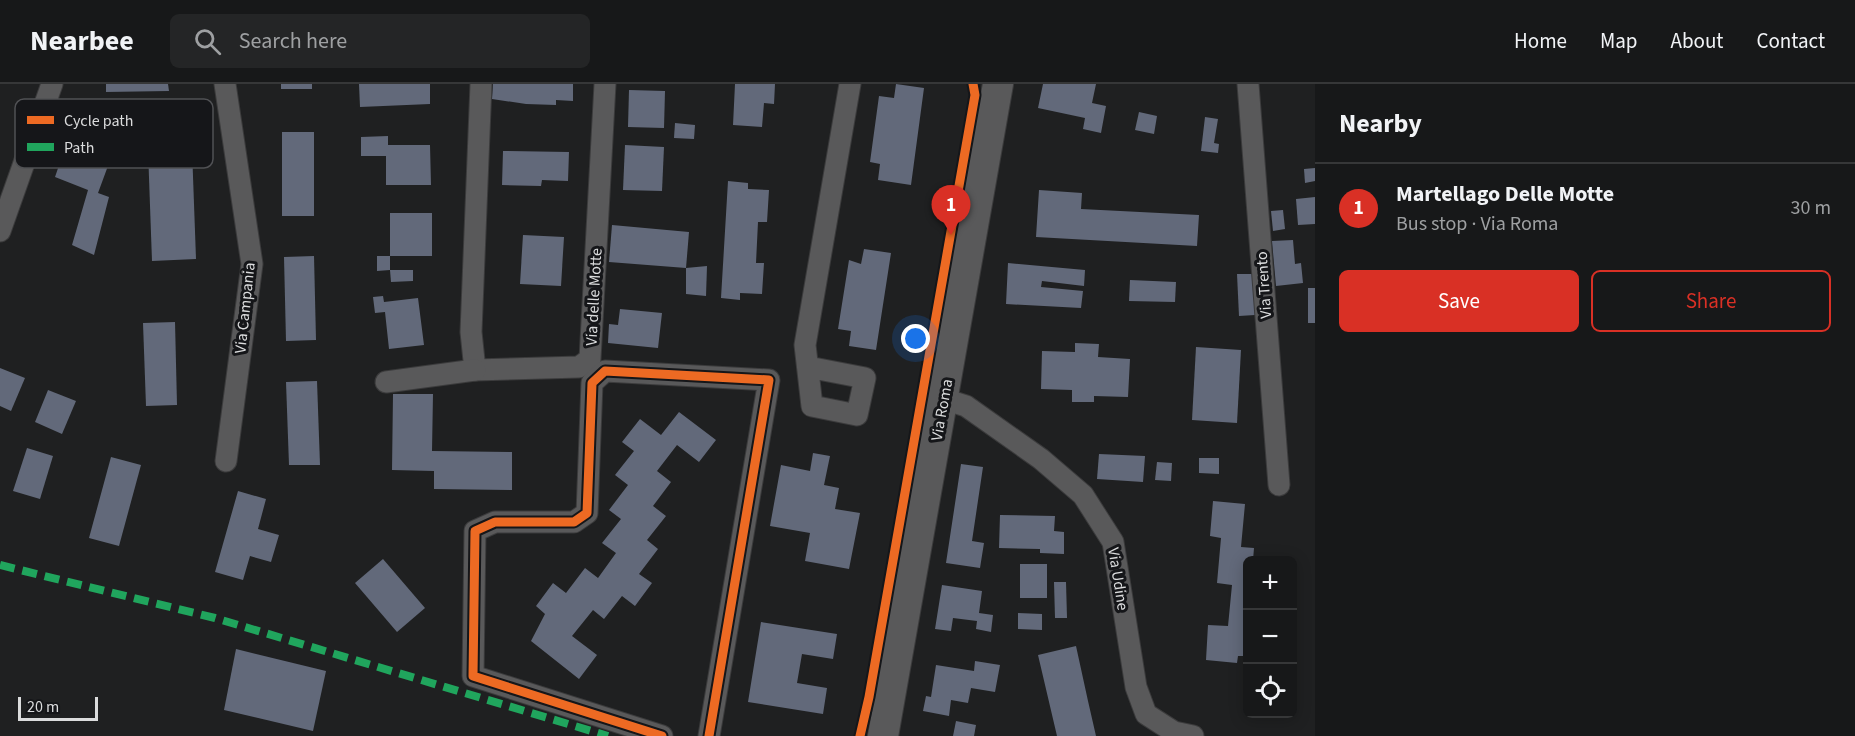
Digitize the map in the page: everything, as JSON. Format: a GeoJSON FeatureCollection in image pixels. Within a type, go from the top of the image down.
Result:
{"type":"FeatureCollection","features":[{"type":"Feature","properties":{"kind":"main road","name":"Via Roma"},"geometry":{"type":"LineString","coordinates":[[883,736],[998,84]]}},
{"type":"Feature","properties":{"kind":"street"},"geometry":{"type":"LineString","coordinates":[[47,99],[52,84]]}},
{"type":"Feature","properties":{"kind":"street","name":"Via Campania"},"geometry":{"type":"LineString","coordinates":[[225,84],[252,264],[226,461]]}},
{"type":"Feature","properties":{"kind":"street"},"geometry":{"type":"LineString","coordinates":[[386,382],[476,370],[471,332],[481,84]]}},
{"type":"Feature","properties":{"kind":"street","name":"Via delle Motte"},"geometry":{"type":"LineString","coordinates":[[476,370],[579,367],[590,359],[605,84]]}},
{"type":"Feature","properties":{"kind":"street"},"geometry":{"type":"LineString","coordinates":[[808,367],[805,345],[850,84]]}},
{"type":"Feature","properties":{"kind":"street","name":"Via Trento"},"geometry":{"type":"LineString","coordinates":[[1248,84],[1279,485]]}},
{"type":"Feature","properties":{"kind":"street"},"geometry":{"type":"LineString","coordinates":[[0,231],[22,168]]}},
{"type":"Feature","properties":{"kind":"street"},"geometry":{"type":"LineString","coordinates":[[662,736],[473,676],[475,531],[495,522],[574,522],[587,513],[592,383],[605,371],[769,380],[710,726],[694,736]]}},
{"type":"Feature","properties":{"kind":"street","name":"Via Udine"},"geometry":{"type":"LineString","coordinates":[[944,399],[966,406],[1041,459],[1083,495],[1113,542],[1136,687],[1146,714],[1174,732],[1193,736]]}},
{"type":"Feature","properties":{"kind":"building"},"geometry":{"type":"Polygon","coordinates":[[[106,84],[168,84],[169,91],[106,92],[106,84]]]}},
{"type":"Feature","properties":{"kind":"building"},"geometry":{"type":"Polygon","coordinates":[[[281,84],[312,84],[312,89],[281,89],[281,84]]]}},
{"type":"Feature","properties":{"kind":"building"},"geometry":{"type":"Polygon","coordinates":[[[359,84],[430,84],[430,104],[360,107],[359,84]]]}},
{"type":"Feature","properties":{"kind":"building"},"geometry":{"type":"Polygon","coordinates":[[[493,84],[573,84],[573,101],[556,100],[556,105],[526,104],[492,99],[493,84]]]}},
{"type":"Feature","properties":{"kind":"building"},"geometry":{"type":"Polygon","coordinates":[[[735,84],[775,84],[774,104],[764,103],[762,127],[733,125],[735,84]]]}},
{"type":"Feature","properties":{"kind":"building"},"geometry":{"type":"Polygon","coordinates":[[[896,84],[924,88],[911,185],[878,180],[880,164],[870,162],[879,96],[894,98],[896,84]]]}},
{"type":"Feature","properties":{"kind":"building"},"geometry":{"type":"Polygon","coordinates":[[[1043,84],[1096,84],[1092,103],[1106,106],[1101,133],[1083,129],[1085,118],[1038,108],[1043,84]]]}},
{"type":"Feature","properties":{"kind":"building"},"geometry":{"type":"Polygon","coordinates":[[[629,90],[665,91],[664,128],[628,127],[629,90]]]}},
{"type":"Feature","properties":{"kind":"building"},"geometry":{"type":"Polygon","coordinates":[[[1139,112],[1157,116],[1154,134],[1135,130],[1139,112]]]}},
{"type":"Feature","properties":{"kind":"building"},"geometry":{"type":"Polygon","coordinates":[[[1205,117],[1218,119],[1214,143],[1219,144],[1218,153],[1201,151],[1205,117]]]}},
{"type":"Feature","properties":{"kind":"building"},"geometry":{"type":"Polygon","coordinates":[[[675,123],[695,125],[694,139],[674,138],[675,123]]]}},
{"type":"Feature","properties":{"kind":"building"},"geometry":{"type":"Polygon","coordinates":[[[282,132],[314,132],[314,216],[282,216],[282,132]]]}},
{"type":"Feature","properties":{"kind":"building"},"geometry":{"type":"Polygon","coordinates":[[[388,136],[388,145],[430,145],[431,185],[386,185],[386,156],[361,156],[361,137],[388,136]]]}},
{"type":"Feature","properties":{"kind":"building"},"geometry":{"type":"Polygon","coordinates":[[[625,145],[664,147],[662,191],[623,190],[625,145]]]}},
{"type":"Feature","properties":{"kind":"building"},"geometry":{"type":"Polygon","coordinates":[[[503,151],[569,152],[568,181],[542,180],[541,186],[502,185],[503,151]]]}},
{"type":"Feature","properties":{"kind":"building"},"geometry":{"type":"Polygon","coordinates":[[[58,168],[107,168],[98,193],[109,197],[94,255],[72,245],[88,190],[55,177],[58,168]]]}},
{"type":"Feature","properties":{"kind":"building"},"geometry":{"type":"Polygon","coordinates":[[[149,168],[193,168],[196,259],[152,261],[149,168]]]}},
{"type":"Feature","properties":{"kind":"building"},"geometry":{"type":"Polygon","coordinates":[[[1315,168],[1315,181],[1305,183],[1304,169],[1315,168]]]}},
{"type":"Feature","properties":{"kind":"building"},"geometry":{"type":"Polygon","coordinates":[[[728,181],[748,183],[748,189],[769,190],[767,222],[758,222],[756,263],[764,263],[762,294],[740,293],[740,300],[721,298],[728,181]]]}},
{"type":"Feature","properties":{"kind":"building"},"geometry":{"type":"Polygon","coordinates":[[[1039,190],[1082,193],[1081,209],[1199,215],[1197,246],[1036,237],[1039,190]]]}},
{"type":"Feature","properties":{"kind":"building"},"geometry":{"type":"Polygon","coordinates":[[[1315,197],[1315,224],[1298,225],[1296,199],[1315,197]]]}},
{"type":"Feature","properties":{"kind":"building"},"geometry":{"type":"Polygon","coordinates":[[[1283,210],[1285,229],[1273,231],[1271,211],[1283,210]]]}},
{"type":"Feature","properties":{"kind":"building"},"geometry":{"type":"Polygon","coordinates":[[[390,213],[432,213],[432,256],[390,256],[390,213]]]}},
{"type":"Feature","properties":{"kind":"building"},"geometry":{"type":"Polygon","coordinates":[[[612,225],[689,232],[686,268],[609,262],[612,225]]]}},
{"type":"Feature","properties":{"kind":"building"},"geometry":{"type":"Polygon","coordinates":[[[523,235],[564,237],[561,286],[520,284],[523,235]]]}},
{"type":"Feature","properties":{"kind":"building"},"geometry":{"type":"Polygon","coordinates":[[[1293,240],[1295,264],[1301,263],[1303,283],[1276,286],[1272,241],[1293,240]]]}},
{"type":"Feature","properties":{"kind":"building"},"geometry":{"type":"Polygon","coordinates":[[[864,249],[891,253],[876,350],[849,346],[851,331],[838,329],[849,260],[861,264],[864,249]]]}},
{"type":"Feature","properties":{"kind":"building"},"geometry":{"type":"Polygon","coordinates":[[[314,256],[316,340],[286,341],[284,257],[314,256]]]}},
{"type":"Feature","properties":{"kind":"building"},"geometry":{"type":"Polygon","coordinates":[[[377,256],[390,256],[390,270],[377,271],[377,256]]]}},
{"type":"Feature","properties":{"kind":"building"},"geometry":{"type":"Polygon","coordinates":[[[1008,263],[1085,270],[1084,286],[1042,281],[1041,287],[1083,291],[1081,308],[1006,304],[1008,263]]]}},
{"type":"Feature","properties":{"kind":"building"},"geometry":{"type":"Polygon","coordinates":[[[707,266],[706,296],[686,294],[686,268],[707,266]]]}},
{"type":"Feature","properties":{"kind":"building"},"geometry":{"type":"Polygon","coordinates":[[[390,270],[413,270],[413,281],[391,282],[390,270]]]}},
{"type":"Feature","properties":{"kind":"building"},"geometry":{"type":"Polygon","coordinates":[[[1237,274],[1253,274],[1255,315],[1239,316],[1237,274]]]}},
{"type":"Feature","properties":{"kind":"building"},"geometry":{"type":"Polygon","coordinates":[[[1130,280],[1176,282],[1175,302],[1129,301],[1130,280]]]}},
{"type":"Feature","properties":{"kind":"building"},"geometry":{"type":"Polygon","coordinates":[[[1308,288],[1315,288],[1315,323],[1308,323],[1308,288]]]}},
{"type":"Feature","properties":{"kind":"building"},"geometry":{"type":"Polygon","coordinates":[[[383,296],[384,302],[418,298],[424,345],[389,349],[385,312],[375,313],[373,297],[383,296]]]}},
{"type":"Feature","properties":{"kind":"building"},"geometry":{"type":"Polygon","coordinates":[[[620,309],[662,313],[658,348],[608,343],[609,324],[618,325],[620,309]]]}},
{"type":"Feature","properties":{"kind":"building"},"geometry":{"type":"Polygon","coordinates":[[[175,322],[177,405],[146,406],[143,323],[175,322]]]}},
{"type":"Feature","properties":{"kind":"building"},"geometry":{"type":"Polygon","coordinates":[[[1075,343],[1099,344],[1098,357],[1130,359],[1128,397],[1094,396],[1094,402],[1072,402],[1072,390],[1041,389],[1042,351],[1075,352],[1075,343]]]}},
{"type":"Feature","properties":{"kind":"building"},"geometry":{"type":"Polygon","coordinates":[[[1196,347],[1241,350],[1237,423],[1192,420],[1196,347]]]}},
{"type":"Feature","properties":{"kind":"building"},"geometry":{"type":"Polygon","coordinates":[[[0,368],[25,378],[11,411],[0,406],[0,368]]]}},
{"type":"Feature","properties":{"kind":"building"},"geometry":{"type":"Polygon","coordinates":[[[317,381],[320,465],[289,465],[286,382],[317,381]]]}},
{"type":"Feature","properties":{"kind":"building"},"geometry":{"type":"Polygon","coordinates":[[[48,390],[76,401],[62,434],[35,422],[48,390]]]}},
{"type":"Feature","properties":{"kind":"building"},"geometry":{"type":"Polygon","coordinates":[[[393,394],[433,394],[432,451],[512,452],[512,490],[434,489],[434,471],[392,470],[393,394]]]}},
{"type":"Feature","properties":{"kind":"building"},"geometry":{"type":"Polygon","coordinates":[[[679,412],[716,440],[699,462],[677,445],[657,471],[671,482],[653,506],[666,516],[647,540],[658,549],[639,574],[652,583],[635,606],[622,596],[604,619],[593,610],[572,636],[597,655],[579,679],[531,641],[545,614],[536,606],[553,583],[566,593],[585,568],[598,578],[616,553],[602,543],[621,519],[609,510],[628,485],[615,475],[634,451],[622,442],[640,419],[661,435],[679,412]]]}},
{"type":"Feature","properties":{"kind":"building"},"geometry":{"type":"Polygon","coordinates":[[[27,448],[53,456],[40,499],[13,491],[27,448]]]}},
{"type":"Feature","properties":{"kind":"building"},"geometry":{"type":"Polygon","coordinates":[[[813,453],[830,456],[824,485],[839,488],[835,509],[860,513],[849,569],[805,561],[810,533],[770,526],[781,465],[810,471],[813,453]]]}},
{"type":"Feature","properties":{"kind":"building"},"geometry":{"type":"Polygon","coordinates":[[[1099,454],[1145,456],[1143,482],[1097,479],[1099,454]]]}},
{"type":"Feature","properties":{"kind":"building"},"geometry":{"type":"Polygon","coordinates":[[[111,457],[141,465],[119,546],[89,538],[111,457]]]}},
{"type":"Feature","properties":{"kind":"building"},"geometry":{"type":"Polygon","coordinates":[[[1199,458],[1219,458],[1219,474],[1199,473],[1199,458]]]}},
{"type":"Feature","properties":{"kind":"building"},"geometry":{"type":"Polygon","coordinates":[[[1157,462],[1172,463],[1171,481],[1155,480],[1157,462]]]}},
{"type":"Feature","properties":{"kind":"building"},"geometry":{"type":"Polygon","coordinates":[[[961,464],[983,467],[972,541],[984,543],[980,568],[946,563],[961,464]]]}},
{"type":"Feature","properties":{"kind":"building"},"geometry":{"type":"Polygon","coordinates":[[[238,491],[266,499],[258,529],[279,535],[271,562],[250,556],[243,580],[215,572],[238,491]]]}},
{"type":"Feature","properties":{"kind":"building"},"geometry":{"type":"Polygon","coordinates":[[[1213,501],[1245,504],[1241,547],[1254,548],[1253,556],[1243,556],[1243,656],[1238,656],[1237,663],[1206,660],[1208,625],[1228,626],[1232,585],[1217,583],[1221,538],[1210,536],[1213,501]]]}},
{"type":"Feature","properties":{"kind":"building"},"geometry":{"type":"Polygon","coordinates":[[[1000,515],[1055,516],[1054,531],[1064,532],[1064,554],[1040,553],[1040,549],[999,548],[1000,515]]]}},
{"type":"Feature","properties":{"kind":"building"},"geometry":{"type":"Polygon","coordinates":[[[383,559],[425,608],[397,632],[355,583],[383,559]]]}},
{"type":"Feature","properties":{"kind":"building"},"geometry":{"type":"Polygon","coordinates":[[[1020,564],[1047,564],[1047,598],[1020,598],[1020,564]]]}},
{"type":"Feature","properties":{"kind":"building"},"geometry":{"type":"Polygon","coordinates":[[[1054,582],[1066,582],[1067,618],[1055,618],[1054,582]]]}},
{"type":"Feature","properties":{"kind":"building"},"geometry":{"type":"Polygon","coordinates":[[[942,585],[982,591],[979,613],[993,615],[991,632],[976,629],[977,621],[953,618],[951,631],[935,629],[942,585]]]}},
{"type":"Feature","properties":{"kind":"building"},"geometry":{"type":"Polygon","coordinates":[[[1018,613],[1042,614],[1042,630],[1018,629],[1018,613]]]}},
{"type":"Feature","properties":{"kind":"building"},"geometry":{"type":"Polygon","coordinates":[[[761,622],[837,634],[833,659],[802,654],[797,683],[827,688],[823,714],[748,702],[761,622]]]}},
{"type":"Feature","properties":{"kind":"building"},"geometry":{"type":"Polygon","coordinates":[[[1076,646],[1096,736],[1057,736],[1038,655],[1076,646]]]}},
{"type":"Feature","properties":{"kind":"building"},"geometry":{"type":"Polygon","coordinates":[[[236,649],[326,671],[313,731],[224,710],[236,649]]]}},
{"type":"Feature","properties":{"kind":"building"},"geometry":{"type":"Polygon","coordinates":[[[975,661],[1000,665],[995,692],[971,688],[968,703],[951,700],[949,716],[923,711],[926,696],[931,697],[936,665],[974,671],[975,661]]]}},
{"type":"Feature","properties":{"kind":"building"},"geometry":{"type":"Polygon","coordinates":[[[956,721],[976,725],[974,736],[953,736],[956,721]]]}},
{"type":"Feature","properties":{"kind":"marked path"},"geometry":{"type":"LineString","coordinates":[[0,565],[215,618],[608,736]]}},
{"type":"Feature","properties":{"kind":"cycle path"},"geometry":{"type":"LineString","coordinates":[[860,736],[869,697],[975,95],[973,84]]}},
{"type":"Feature","properties":{"kind":"cycle path"},"geometry":{"type":"LineString","coordinates":[[662,736],[473,676],[475,531],[495,522],[574,522],[587,513],[592,383],[605,371],[769,380],[709,736]]}},
{"type":"Feature","properties":{"kind":"place","name":"Martellago Delle Motte"},"geometry":{"type":"Point","coordinates":[951,235]}}]}
